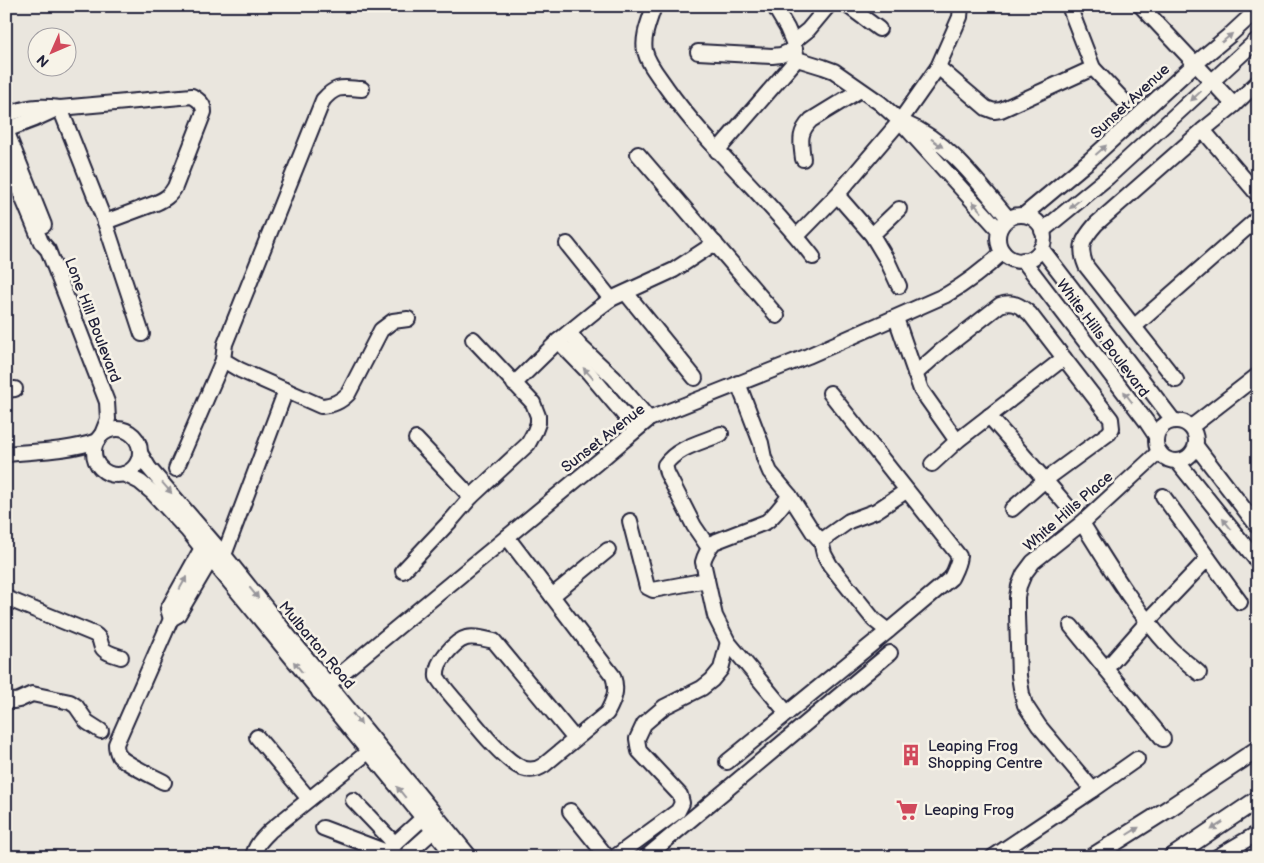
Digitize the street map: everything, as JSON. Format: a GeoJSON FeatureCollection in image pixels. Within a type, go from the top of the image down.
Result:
{"type":"FeatureCollection","features":[{"type":"Feature","properties":{"kind":"main road"},"geometry":{"type":"LineString","coordinates":[[1092,857],[1258,749]]}},
{"type":"Feature","properties":{"kind":"main road"},"geometry":{"type":"LineString","coordinates":[[1172,857],[1258,799]]}},
{"type":"Feature","properties":{"kind":"street"},"geometry":{"type":"LineString","coordinates":[[654,6],[644,44],[648,61],[679,105],[717,151],[797,236],[813,256]]}},
{"type":"Feature","properties":{"kind":"street"},"geometry":{"type":"LineString","coordinates":[[774,6],[787,28],[795,50],[834,71],[880,103],[900,121],[999,230]]}},
{"type":"Feature","properties":{"kind":"street"},"geometry":{"type":"LineString","coordinates":[[717,151],[828,6]]}},
{"type":"Feature","properties":{"kind":"street"},"geometry":{"type":"LineString","coordinates":[[848,6],[879,29]]}},
{"type":"Feature","properties":{"kind":"street"},"geometry":{"type":"LineString","coordinates":[[797,236],[837,195],[900,121],[938,67],[960,16],[961,6]]}},
{"type":"Feature","properties":{"kind":"street"},"geometry":{"type":"LineString","coordinates":[[1068,6],[1093,68],[1123,100]]}},
{"type":"Feature","properties":{"kind":"street"},"geometry":{"type":"LineString","coordinates":[[1141,6],[1234,105]]}},
{"type":"Feature","properties":{"kind":"street","name":"Sunset Avenue"},"geometry":{"type":"LineString","coordinates":[[1024,215],[1091,159],[1195,64],[1258,10]]}},
{"type":"Feature","properties":{"kind":"street"},"geometry":{"type":"LineString","coordinates":[[1042,231],[1108,177],[1258,39]]}},
{"type":"Feature","properties":{"kind":"street"},"geometry":{"type":"LineString","coordinates":[[698,52],[772,56],[782,55],[795,50]]}},
{"type":"Feature","properties":{"kind":"street"},"geometry":{"type":"LineString","coordinates":[[938,67],[986,108],[994,110],[1001,110],[1093,68]]}},
{"type":"Feature","properties":{"kind":"street"},"geometry":{"type":"LineString","coordinates":[[1176,380],[1086,266],[1082,245],[1096,224],[1258,82]]}},
{"type":"Feature","properties":{"kind":"street"},"geometry":{"type":"LineString","coordinates":[[176,469],[224,360],[225,344],[323,100],[330,92],[339,87],[362,89]]}},
{"type":"Feature","properties":{"kind":"street"},"geometry":{"type":"LineString","coordinates":[[803,159],[800,138],[805,126],[811,120],[860,90]]}},
{"type":"Feature","properties":{"kind":"street"},"geometry":{"type":"LineString","coordinates":[[6,115],[35,106],[60,108],[192,96],[197,98],[203,105],[204,112],[171,195],[164,200],[105,222]]}},
{"type":"Feature","properties":{"kind":"street"},"geometry":{"type":"LineString","coordinates":[[6,130],[60,108]]}},
{"type":"Feature","properties":{"kind":"street"},"geometry":{"type":"LineString","coordinates":[[60,108],[105,222],[142,334]]}},
{"type":"Feature","properties":{"kind":"street"},"geometry":{"type":"LineString","coordinates":[[900,121],[917,128],[944,147],[969,172],[1008,218]]}},
{"type":"Feature","properties":{"kind":"street","name":"Lone Hill Boulevard"},"geometry":{"type":"LineString","coordinates":[[6,130],[46,231],[49,241],[48,250]]}},
{"type":"Feature","properties":{"kind":"street"},"geometry":{"type":"LineString","coordinates":[[1203,130],[1258,195]]}},
{"type":"Feature","properties":{"kind":"street"},"geometry":{"type":"LineString","coordinates":[[638,154],[777,316]]}},
{"type":"Feature","properties":{"kind":"street","name":"Lone Hill Boulevard"},"geometry":{"type":"LineString","coordinates":[[6,158],[41,242],[48,250],[107,402],[128,431]]}},
{"type":"Feature","properties":{"kind":"street"},"geometry":{"type":"LineString","coordinates":[[837,195],[872,235],[887,260],[899,286]]}},
{"type":"Feature","properties":{"kind":"street"},"geometry":{"type":"LineString","coordinates":[[872,235],[899,209]]}},
{"type":"Feature","properties":{"kind":"street"},"geometry":{"type":"LineString","coordinates":[[1024,215],[1035,220],[1040,225],[1044,237],[1041,248],[1033,257],[1023,260],[1012,259],[1003,252],[998,242],[999,230],[1008,218],[1024,215]]}},
{"type":"Feature","properties":{"kind":"street"},"geometry":{"type":"LineString","coordinates":[[1135,326],[1258,218]]}},
{"type":"Feature","properties":{"kind":"street"},"geometry":{"type":"LineString","coordinates":[[514,384],[564,336],[610,300],[674,270],[715,243]]}},
{"type":"Feature","properties":{"kind":"street"},"geometry":{"type":"LineString","coordinates":[[567,244],[610,300]]}},
{"type":"Feature","properties":{"kind":"street","name":"White Hills Boulevard"},"geometry":{"type":"LineString","coordinates":[[1041,248],[1173,420]]}},
{"type":"Feature","properties":{"kind":"street","name":"Sunset Avenue"},"geometry":{"type":"LineString","coordinates":[[324,688],[649,419],[808,356],[946,295],[986,268],[1003,252]]}},
{"type":"Feature","properties":{"kind":"street","name":"White Hills Boulevard"},"geometry":{"type":"LineString","coordinates":[[1023,260],[1156,436]]}},
{"type":"Feature","properties":{"kind":"street"},"geometry":{"type":"LineString","coordinates":[[626,293],[695,378]]}},
{"type":"Feature","properties":{"kind":"street"},"geometry":{"type":"LineString","coordinates":[[915,374],[1000,306],[1013,304],[1021,306],[1030,314],[1111,419],[1112,428],[1109,434],[1045,480],[1012,509]]}},
{"type":"Feature","properties":{"kind":"street"},"geometry":{"type":"LineString","coordinates":[[896,318],[921,390],[957,441]]}},
{"type":"Feature","properties":{"kind":"street"},"geometry":{"type":"LineString","coordinates":[[224,360],[240,370],[321,406],[330,405],[343,400],[348,394],[381,330],[393,321],[408,319]]}},
{"type":"Feature","properties":{"kind":"street"},"geometry":{"type":"LineString","coordinates":[[564,336],[580,346],[614,378],[649,419]]}},
{"type":"Feature","properties":{"kind":"street"},"geometry":{"type":"LineString","coordinates":[[564,336],[589,373],[636,429]]}},
{"type":"Feature","properties":{"kind":"street"},"geometry":{"type":"LineString","coordinates":[[403,571],[471,497],[528,444],[536,431],[538,416],[533,403],[473,339]]}},
{"type":"Feature","properties":{"kind":"street"},"geometry":{"type":"LineString","coordinates":[[932,464],[957,441],[1064,358]]}},
{"type":"Feature","properties":{"kind":"street"},"geometry":{"type":"LineString","coordinates":[[1191,427],[1258,375]]}},
{"type":"Feature","properties":{"kind":"street"},"geometry":{"type":"LineString","coordinates":[[738,383],[770,472],[790,496],[821,541],[824,554],[830,565],[874,620],[888,631]]}},
{"type":"Feature","properties":{"kind":"street"},"geometry":{"type":"LineString","coordinates":[[164,782],[128,763],[120,756],[116,744],[171,620],[178,615],[213,556],[286,390]]}},
{"type":"Feature","properties":{"kind":"street"},"geometry":{"type":"LineString","coordinates":[[727,762],[951,578],[958,563],[958,556],[830,393]]}},
{"type":"Feature","properties":{"kind":"street","name":"Lone Hill Boulevard"},"geometry":{"type":"LineString","coordinates":[[99,438],[108,419],[107,402]]}},
{"type":"Feature","properties":{"kind":"street"},"geometry":{"type":"LineString","coordinates":[[990,416],[1068,508]]}},
{"type":"Feature","properties":{"kind":"street"},"geometry":{"type":"LineString","coordinates":[[1173,420],[1180,420],[1186,423],[1195,432],[1197,439],[1193,452],[1183,460],[1170,460],[1164,457],[1156,446],[1156,436],[1161,427],[1166,422],[1173,420]]}},
{"type":"Feature","properties":{"kind":"street"},"geometry":{"type":"LineString","coordinates":[[6,454],[84,446],[110,430],[128,431]]}},
{"type":"Feature","properties":{"kind":"street","name":"Mulbarton Road"},"geometry":{"type":"LineString","coordinates":[[128,431],[139,444],[140,453],[149,468],[213,556]]}},
{"type":"Feature","properties":{"kind":"street"},"geometry":{"type":"LineString","coordinates":[[709,548],[694,526],[667,473],[665,465],[679,451],[722,434]]}},
{"type":"Feature","properties":{"kind":"street"},"geometry":{"type":"LineString","coordinates":[[99,438],[94,450],[95,459],[99,467]]}},
{"type":"Feature","properties":{"kind":"street"},"geometry":{"type":"LineString","coordinates":[[416,439],[471,497]]}},
{"type":"Feature","properties":{"kind":"street"},"geometry":{"type":"LineString","coordinates":[[1196,446],[1258,527]]}},
{"type":"Feature","properties":{"kind":"street","name":"Mulbarton Road"},"geometry":{"type":"LineString","coordinates":[[64,449],[106,472],[115,475],[124,474],[140,482],[152,492],[213,556],[470,857]]}},
{"type":"Feature","properties":{"kind":"street","name":"White Hills Place"},"geometry":{"type":"LineString","coordinates":[[1092,790],[1031,716],[1025,705],[1019,676],[1017,597],[1019,586],[1024,574],[1033,562],[1082,522],[1159,452]]}},
{"type":"Feature","properties":{"kind":"street"},"geometry":{"type":"LineString","coordinates":[[124,474],[132,470],[138,462],[140,453]]}},
{"type":"Feature","properties":{"kind":"street"},"geometry":{"type":"LineString","coordinates":[[1177,461],[1258,562]]}},
{"type":"Feature","properties":{"kind":"street"},"geometry":{"type":"LineString","coordinates":[[821,541],[849,521],[876,511],[906,491]]}},
{"type":"Feature","properties":{"kind":"street"},"geometry":{"type":"LineString","coordinates":[[787,714],[728,642],[715,616],[703,562],[704,556],[714,542],[771,519],[790,496]]}},
{"type":"Feature","properties":{"kind":"street"},"geometry":{"type":"LineString","coordinates":[[1163,496],[1240,602]]}},
{"type":"Feature","properties":{"kind":"street"},"geometry":{"type":"LineString","coordinates":[[630,521],[647,587],[653,590],[707,580]]}},
{"type":"Feature","properties":{"kind":"street"},"geometry":{"type":"LineString","coordinates":[[1082,522],[1126,594],[1171,649],[1199,673]]}},
{"type":"Feature","properties":{"kind":"street"},"geometry":{"type":"LineString","coordinates":[[507,537],[613,676],[616,686],[611,705],[606,713],[575,739],[540,768],[535,770],[521,768],[506,757],[481,731],[437,677],[439,662],[454,644],[461,640],[476,637],[494,641],[575,739]]}},
{"type":"Feature","properties":{"kind":"street"},"geometry":{"type":"LineString","coordinates":[[552,596],[608,550]]}},
{"type":"Feature","properties":{"kind":"street"},"geometry":{"type":"LineString","coordinates":[[1106,669],[1148,621],[1208,558]]}},
{"type":"Feature","properties":{"kind":"street"},"geometry":{"type":"LineString","coordinates":[[6,598],[94,634],[100,639],[102,648],[121,657]]}},
{"type":"Feature","properties":{"kind":"street"},"geometry":{"type":"LineString","coordinates":[[1071,626],[1163,739]]}},
{"type":"Feature","properties":{"kind":"street"},"geometry":{"type":"LineString","coordinates":[[615,857],[678,811],[682,803],[680,795],[639,751],[636,739],[638,735],[644,724],[664,707],[702,688],[712,680],[721,670],[728,642]]}},
{"type":"Feature","properties":{"kind":"street"},"geometry":{"type":"LineString","coordinates":[[646,857],[890,653]]}},
{"type":"Feature","properties":{"kind":"street"},"geometry":{"type":"LineString","coordinates":[[721,670],[746,663]]}},
{"type":"Feature","properties":{"kind":"street","name":"Mulbarton Road"},"geometry":{"type":"LineString","coordinates":[[324,688],[368,752],[455,857]]}},
{"type":"Feature","properties":{"kind":"street"},"geometry":{"type":"LineString","coordinates":[[6,700],[19,700],[32,694],[70,702],[76,706],[87,722],[101,731]]}},
{"type":"Feature","properties":{"kind":"street"},"geometry":{"type":"LineString","coordinates":[[257,737],[309,799]]}},
{"type":"Feature","properties":{"kind":"street"},"geometry":{"type":"LineString","coordinates":[[253,857],[254,850],[271,830],[368,752]]}},
{"type":"Feature","properties":{"kind":"street"},"geometry":{"type":"LineString","coordinates":[[993,857],[1137,759]]}},
{"type":"Feature","properties":{"kind":"street"},"geometry":{"type":"LineString","coordinates":[[353,800],[396,852]]}},
{"type":"Feature","properties":{"kind":"street"},"geometry":{"type":"LineString","coordinates":[[570,811],[607,857]]}},
{"type":"Feature","properties":{"kind":"street"},"geometry":{"type":"LineString","coordinates":[[396,852],[423,818]]}},
{"type":"Feature","properties":{"kind":"street"},"geometry":{"type":"LineString","coordinates":[[322,828],[396,852],[433,831]]}},
{"type":"Feature","properties":{"kind":"street"},"geometry":{"type":"LineString","coordinates":[[1221,856],[1258,833]]}},
{"type":"Feature","properties":{"kind":"place","name":"Leaping Frog Shopping Centre"},"geometry":{"type":"Point","coordinates":[911,755]}},
{"type":"Feature","properties":{"kind":"place","name":"Leaping Frog"},"geometry":{"type":"Point","coordinates":[907,810]}}]}
